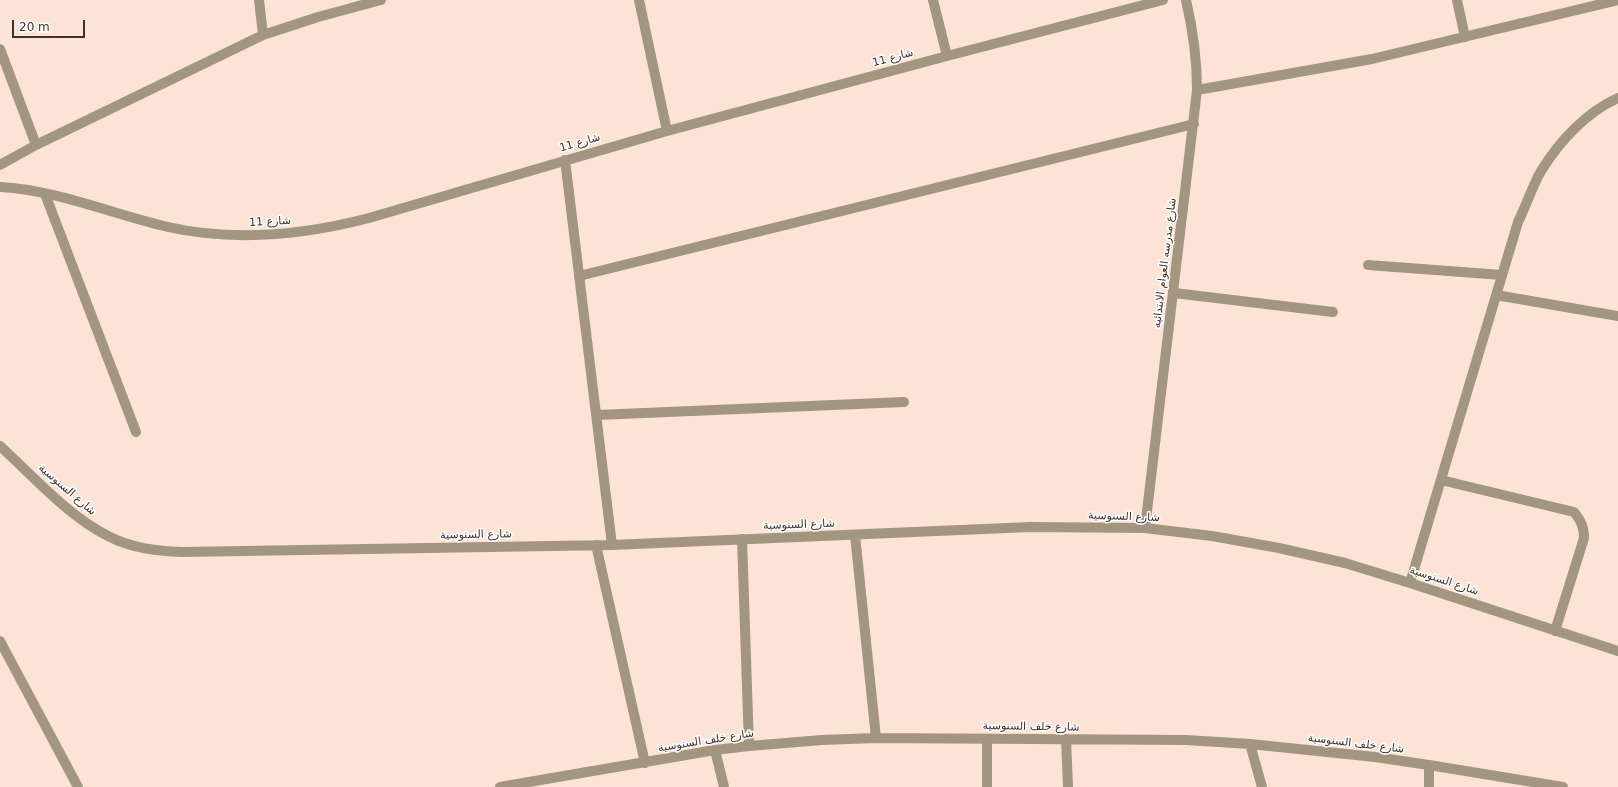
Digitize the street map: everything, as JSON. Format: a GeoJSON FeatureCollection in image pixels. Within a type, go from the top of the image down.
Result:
{"type":"FeatureCollection","features":[{"type":"Feature","properties":{"kind":"street"},"geometry":{"type":"LineString","coordinates":[[259,0],[263,35]]}},
{"type":"Feature","properties":{"kind":"street"},"geometry":{"type":"LineString","coordinates":[[0,165],[36,145],[263,35],[318,17],[381,0]]}},
{"type":"Feature","properties":{"kind":"street"},"geometry":{"type":"LineString","coordinates":[[639,0],[667,131]]}},
{"type":"Feature","properties":{"kind":"street"},"geometry":{"type":"LineString","coordinates":[[933,0],[947,56]]}},
{"type":"Feature","properties":{"kind":"street","name":"شارع 11"},"geometry":{"type":"LineString","coordinates":[[0,187],[16,188],[45,194],[169,227],[229,235],[269,235],[303,232],[336,226],[667,131],[1163,0]]}},
{"type":"Feature","properties":{"kind":"street","name":"شارع مدرسه العوام الابتدائيه"},"geometry":{"type":"LineString","coordinates":[[1145,528],[1198,90],[1197,57],[1192,24],[1186,0]]}},
{"type":"Feature","properties":{"kind":"street"},"geometry":{"type":"LineString","coordinates":[[1457,0],[1465,37]]}},
{"type":"Feature","properties":{"kind":"street"},"geometry":{"type":"LineString","coordinates":[[1198,90],[1372,59],[1618,0]]}},
{"type":"Feature","properties":{"kind":"street"},"geometry":{"type":"LineString","coordinates":[[0,49],[36,145]]}},
{"type":"Feature","properties":{"kind":"street"},"geometry":{"type":"LineString","coordinates":[[1410,583],[1518,222],[1541,172],[1572,130],[1606,103],[1618,98]]}},
{"type":"Feature","properties":{"kind":"street"},"geometry":{"type":"LineString","coordinates":[[579,276],[1194,124]]}},
{"type":"Feature","properties":{"kind":"street"},"geometry":{"type":"LineString","coordinates":[[565,160],[612,545]]}},
{"type":"Feature","properties":{"kind":"street"},"geometry":{"type":"LineString","coordinates":[[45,194],[136,432]]}},
{"type":"Feature","properties":{"kind":"street"},"geometry":{"type":"LineString","coordinates":[[1368,265],[1502,275]]}},
{"type":"Feature","properties":{"kind":"street"},"geometry":{"type":"LineString","coordinates":[[1174,292],[1333,312]]}},
{"type":"Feature","properties":{"kind":"street"},"geometry":{"type":"LineString","coordinates":[[1496,295],[1618,316]]}},
{"type":"Feature","properties":{"kind":"street"},"geometry":{"type":"LineString","coordinates":[[597,415],[904,402]]}},
{"type":"Feature","properties":{"kind":"street","name":"شارع السنوسية"},"geometry":{"type":"LineString","coordinates":[[0,446],[67,508],[87,524],[109,537],[132,546],[157,551],[190,552],[612,545],[1030,528],[1145,528],[1212,536],[1279,548],[1345,563],[1618,651]]}},
{"type":"Feature","properties":{"kind":"street"},"geometry":{"type":"LineString","coordinates":[[1441,480],[1574,512],[1584,528],[1584,538],[1555,631]]}},
{"type":"Feature","properties":{"kind":"street"},"geometry":{"type":"LineString","coordinates":[[855,535],[876,738]]}},
{"type":"Feature","properties":{"kind":"street"},"geometry":{"type":"LineString","coordinates":[[742,539],[749,746]]}},
{"type":"Feature","properties":{"kind":"street"},"geometry":{"type":"LineString","coordinates":[[596,545],[645,763]]}},
{"type":"Feature","properties":{"kind":"street"},"geometry":{"type":"LineString","coordinates":[[0,641],[78,787]]}},
{"type":"Feature","properties":{"kind":"street","name":"شارع خلف السنوسية"},"geometry":{"type":"LineString","coordinates":[[500,787],[518,786],[715,750],[749,746],[876,738],[1186,740],[1250,744],[1429,765],[1563,787]]}},
{"type":"Feature","properties":{"kind":"street"},"geometry":{"type":"LineString","coordinates":[[987,739],[987,787]]}},
{"type":"Feature","properties":{"kind":"street"},"geometry":{"type":"LineString","coordinates":[[1066,739],[1068,787]]}},
{"type":"Feature","properties":{"kind":"street"},"geometry":{"type":"LineString","coordinates":[[1250,744],[1262,787]]}},
{"type":"Feature","properties":{"kind":"street"},"geometry":{"type":"LineString","coordinates":[[715,750],[724,787]]}},
{"type":"Feature","properties":{"kind":"street"},"geometry":{"type":"LineString","coordinates":[[1429,765],[1430,787]]}}]}
